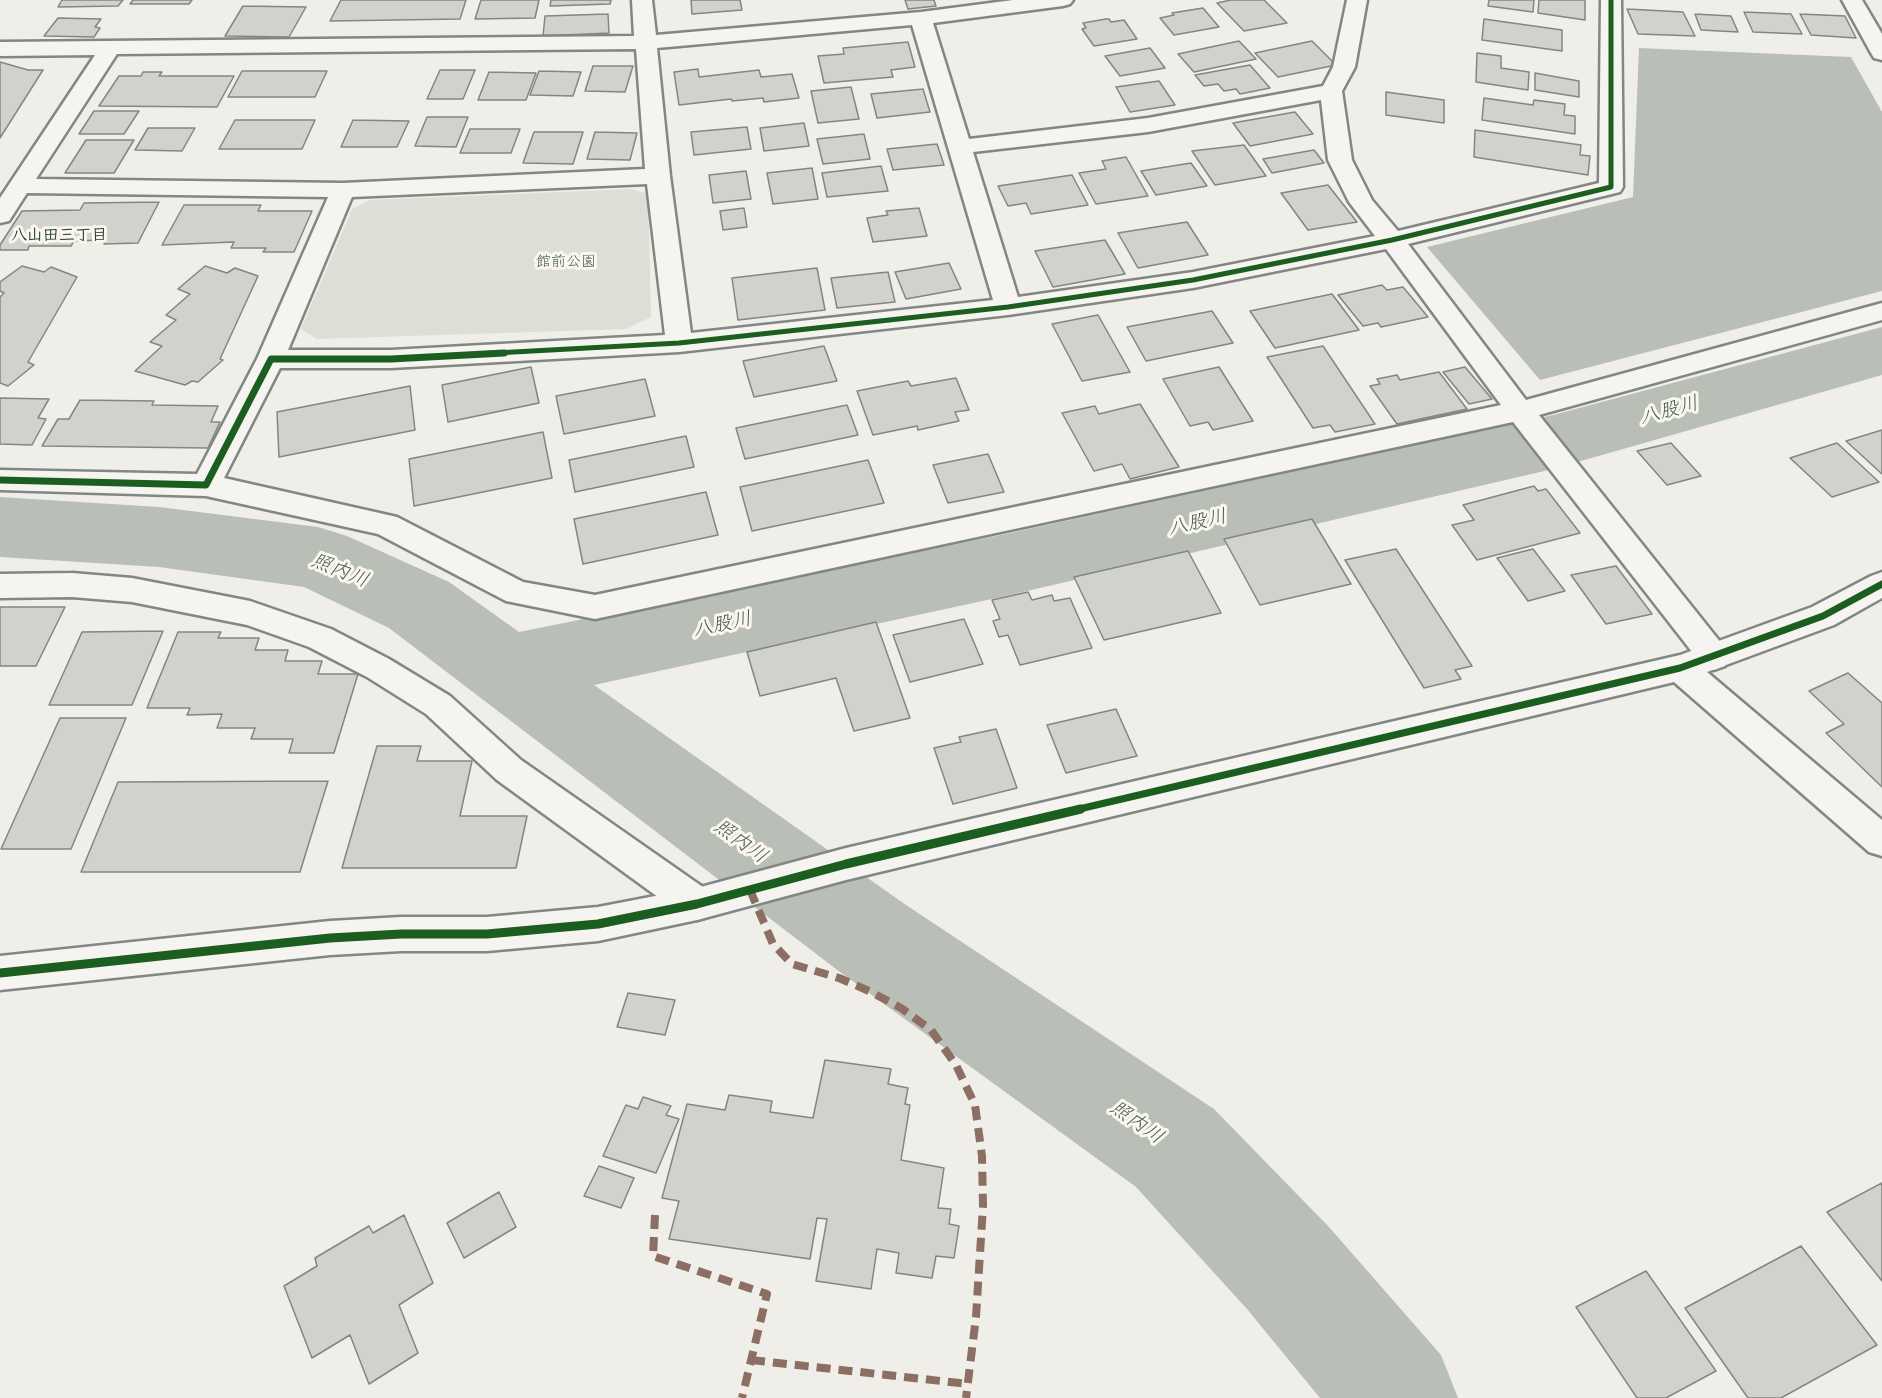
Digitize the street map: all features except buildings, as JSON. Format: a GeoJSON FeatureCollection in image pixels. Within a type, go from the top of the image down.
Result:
{"type":"FeatureCollection","features":[{"type":"Feature","properties":{"kind":"street"},"geometry":{"type":"LineString","coordinates":[[642,0],[658,176],[679,343]]}},
{"type":"Feature","properties":{"kind":"street"},"geometry":{"type":"LineString","coordinates":[[0,49],[646,42],[921,18],[1063,0]]}},
{"type":"Feature","properties":{"kind":"street"},"geometry":{"type":"LineString","coordinates":[[1357,0],[1344,67],[1331,91],[1340,160],[1361,202],[1520,411],[1714,657]]}},
{"type":"Feature","properties":{"kind":"street"},"geometry":{"type":"LineString","coordinates":[[271,359],[391,358],[679,343],[1008,307],[1193,280],[1392,240],[1611,187],[1611,0]]}},
{"type":"Feature","properties":{"kind":"street"},"geometry":{"type":"LineString","coordinates":[[1852,0],[1882,53]]}},
{"type":"Feature","properties":{"kind":"street"},"geometry":{"type":"LineString","coordinates":[[921,18],[1008,307]]}},
{"type":"Feature","properties":{"kind":"street"},"geometry":{"type":"LineString","coordinates":[[0,216],[110,49]]}},
{"type":"Feature","properties":{"kind":"street"},"geometry":{"type":"LineString","coordinates":[[959,147],[1148,125],[1331,91]]}},
{"type":"Feature","properties":{"kind":"street"},"geometry":{"type":"LineString","coordinates":[[20,186],[343,190],[658,176]]}},
{"type":"Feature","properties":{"kind":"street"},"geometry":{"type":"LineString","coordinates":[[206,485],[271,359],[343,190]]}},
{"type":"Feature","properties":{"kind":"street"},"geometry":{"type":"LineString","coordinates":[[0,480],[206,485],[386,525],[517,593],[595,607],[1520,411],[1882,311]]}},
{"type":"Feature","properties":{"kind":"street"},"geometry":{"type":"LineString","coordinates":[[0,973],[330,938],[401,934],[487,934],[598,924],[697,904],[858,861],[1680,668],[1823,616],[1882,584]]}},
{"type":"Feature","properties":{"kind":"street"},"geometry":{"type":"LineString","coordinates":[[0,586],[72,585],[132,590],[250,613],[320,638],[378,668],[438,705],[509,770],[697,904]]}},
{"type":"Feature","properties":{"kind":"street"},"geometry":{"type":"LineString","coordinates":[[1680,668],[1882,841]]}},
{"type":"Feature","properties":{"kind":"green space","name":"館前公園"},"geometry":{"type":"Polygon","coordinates":[[[631,189],[648,194],[651,317],[626,329],[317,339],[301,329],[352,209],[370,200],[631,189]]]}},
{"type":"Feature","properties":{"kind":"shaded area"},"geometry":{"type":"Polygon","coordinates":[[[1639,48],[1851,57],[1882,112],[1882,291],[1540,380],[1427,247],[1633,197],[1639,48]]]}},
{"type":"Feature","properties":{"kind":"waterway","name":"八股川"},"geometry":{"type":"LineString","coordinates":[[506,669],[1001,566],[1553,442],[1882,351]]}},
{"type":"Feature","properties":{"kind":"waterway","name":"照内川"},"geometry":{"type":"LineString","coordinates":[[0,527],[159,537],[318,558],[419,605],[506,669]]}},
{"type":"Feature","properties":{"kind":"waterway","name":"照内川"},"geometry":{"type":"LineString","coordinates":[[506,669],[871,937],[1175,1148],[1288,1268],[1398,1398]]}},
{"type":"Feature","properties":{"kind":"marked path"},"geometry":{"type":"LineString","coordinates":[[750,890],[773,944],[792,964],[839,978],[869,991],[901,1008],[931,1030],[956,1065],[975,1105],[982,1156],[983,1206],[976,1317],[966,1398]]}},
{"type":"Feature","properties":{"kind":"marked path"},"geometry":{"type":"LineString","coordinates":[[655,1215],[653,1256],[767,1294],[742,1398]]}},
{"type":"Feature","properties":{"kind":"marked path"},"geometry":{"type":"LineString","coordinates":[[751,1360],[968,1384]]}},
{"type":"Feature","properties":{"kind":"cycle path"},"geometry":{"type":"LineString","coordinates":[[0,480],[206,485],[271,359],[391,359],[679,343],[1008,307],[1193,280],[1392,240],[1611,187],[1611,0]]}},
{"type":"Feature","properties":{"kind":"cycle path"},"geometry":{"type":"LineString","coordinates":[[0,973],[330,938],[401,934],[487,934],[598,924],[697,904],[846,864],[1680,668],[1823,616],[1882,584]]}},
{"type":"Feature","properties":{"kind":"district","name":"八山田三丁目"},"geometry":{"type":"Point","coordinates":[59,235]}}]}
